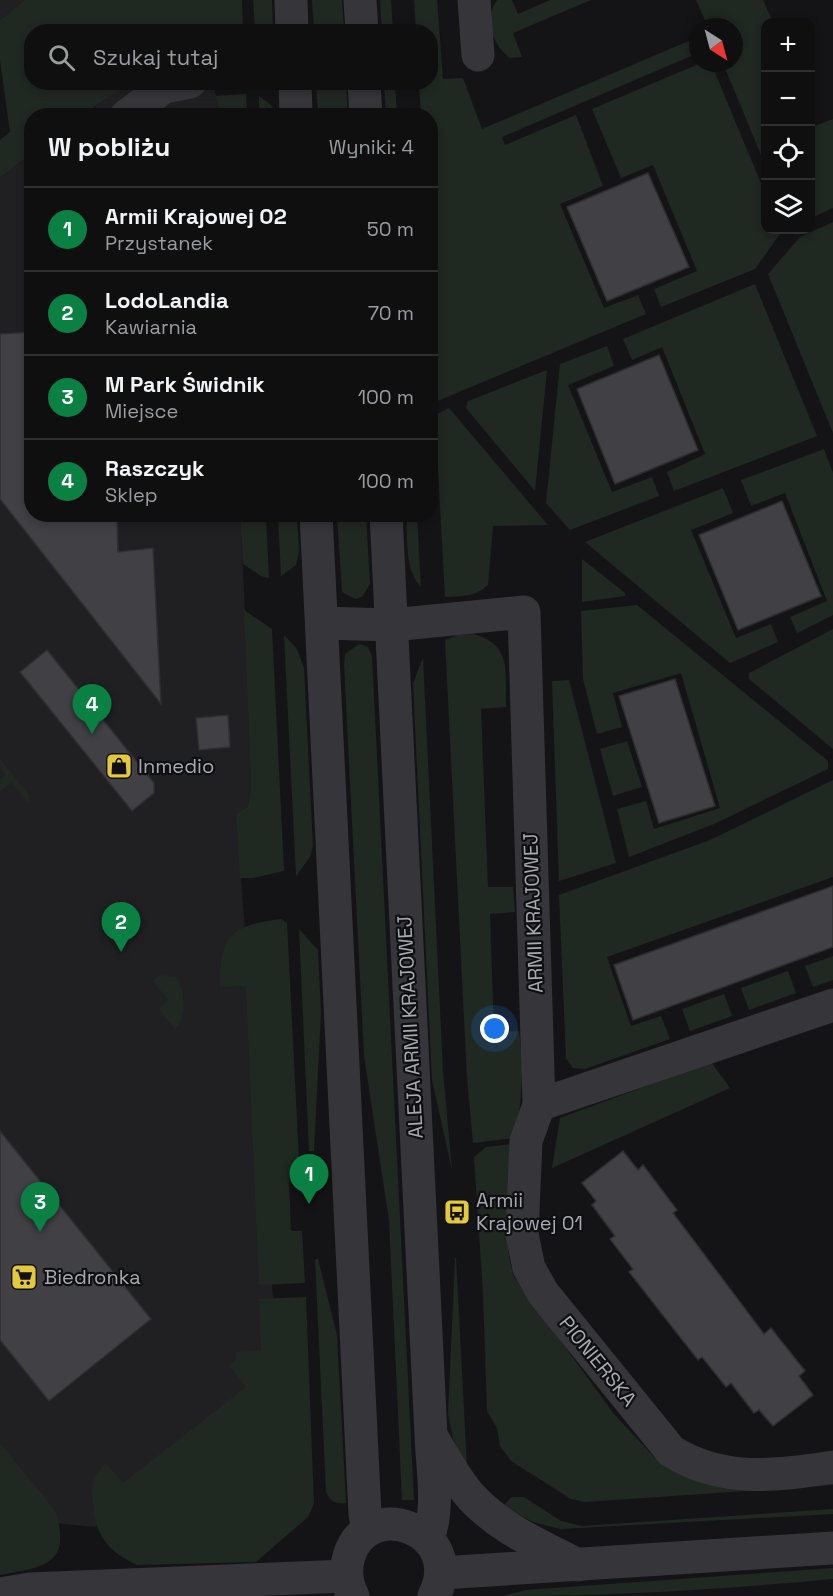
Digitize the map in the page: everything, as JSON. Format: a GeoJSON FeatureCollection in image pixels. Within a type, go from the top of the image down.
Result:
{"type":"FeatureCollection","features":[{"type":"Feature","properties":{"kind":"street"},"geometry":{"type":"LineString","coordinates":[[291,0],[292,24]]}},
{"type":"Feature","properties":{"kind":"street"},"geometry":{"type":"LineString","coordinates":[[360,0],[362,24]]}},
{"type":"Feature","properties":{"kind":"street"},"geometry":{"type":"LineString","coordinates":[[474,0],[478,56]]}},
{"type":"Feature","properties":{"kind":"street"},"geometry":{"type":"LineString","coordinates":[[136,108],[160,90]]}},
{"type":"Feature","properties":{"kind":"street"},"geometry":{"type":"LineString","coordinates":[[295,90],[296,108]]}},
{"type":"Feature","properties":{"kind":"street"},"geometry":{"type":"LineString","coordinates":[[364,90],[366,108]]}},
{"type":"Feature","properties":{"kind":"street"},"geometry":{"type":"LineString","coordinates":[[316,522],[363,1479],[368,1530]]}},
{"type":"Feature","properties":{"kind":"street","name":"ALEJA ARMII KRAJOWEJ"},"geometry":{"type":"LineString","coordinates":[[386,522],[431,1435],[434,1510],[433,1526],[428,1538]]}},
{"type":"Feature","properties":{"kind":"street","name":"ARMII KRAJOWEJ"},"geometry":{"type":"LineString","coordinates":[[322,623],[392,625],[524,612],[539,1105]]}},
{"type":"Feature","properties":{"kind":"street"},"geometry":{"type":"LineString","coordinates":[[539,1105],[833,1005]]}},
{"type":"Feature","properties":{"kind":"street","name":"PIONIERSKA"},"geometry":{"type":"LineString","coordinates":[[539,1105],[526,1140],[523,1177],[522,1234],[529,1268],[543,1293],[671,1451],[693,1465],[725,1473],[768,1475],[833,1467]]}},
{"type":"Feature","properties":{"kind":"street"},"geometry":{"type":"LineString","coordinates":[[431,1435],[458,1479],[477,1503],[510,1529],[578,1565]]}},
{"type":"Feature","properties":{"kind":"street"},"geometry":{"type":"LineString","coordinates":[[0,1594],[30,1589],[350,1586],[351,1551],[368,1530],[393,1524],[405,1525],[428,1538],[438,1555],[438,1585],[578,1565],[833,1548]]}},
{"type":"Feature","properties":{"kind":"shaded area"},"geometry":{"type":"Polygon","coordinates":[[[0,0],[25,0],[0,20],[0,0]]]}},
{"type":"Feature","properties":{"kind":"shaded area"},"geometry":{"type":"Polygon","coordinates":[[[25,0],[242,0],[243,24],[24,24],[24,90],[119,90],[93,108],[24,108],[24,159],[0,178],[0,140],[10,132],[0,60],[0,20],[25,0]]]}},
{"type":"Feature","properties":{"kind":"shaded area"},"geometry":{"type":"Polygon","coordinates":[[[253,0],[272,0],[273,24],[255,24],[253,0]]]}},
{"type":"Feature","properties":{"kind":"shaded area"},"geometry":{"type":"Polygon","coordinates":[[[312,0],[342,0],[344,24],[314,24],[312,0]]]}},
{"type":"Feature","properties":{"kind":"shaded area"},"geometry":{"type":"Polygon","coordinates":[[[380,0],[391,0],[393,24],[382,24],[380,0]]]}},
{"type":"Feature","properties":{"kind":"shaded area"},"geometry":{"type":"Polygon","coordinates":[[[414,0],[437,0],[443,79],[463,78],[482,129],[689,41],[689,57],[502,137],[505,145],[576,115],[603,186],[560,204],[604,308],[638,295],[646,314],[438,401],[438,108],[421,108],[419,90],[438,90],[438,24],[416,24],[414,0]]]}},
{"type":"Feature","properties":{"kind":"shaded area"},"geometry":{"type":"Polygon","coordinates":[[[497,0],[512,0],[518,14],[550,0],[591,0],[513,33],[522,57],[510,58],[499,46],[492,31],[491,15],[497,0]]]}},
{"type":"Feature","properties":{"kind":"shaded area"},"geometry":{"type":"Polygon","coordinates":[[[696,0],[763,0],[771,18],[761,18],[761,155],[727,72],[743,72],[743,18],[704,18],[696,0]]]}},
{"type":"Feature","properties":{"kind":"shaded area"},"geometry":{"type":"Polygon","coordinates":[[[689,68],[689,72],[715,72],[761,183],[761,234],[780,234],[755,269],[661,307],[654,289],[697,271],[653,165],[621,178],[592,109],[689,68]]]}},
{"type":"Feature","properties":{"kind":"shaded area"},"geometry":{"type":"Polygon","coordinates":[[[118,90],[215,90],[219,108],[94,108],[118,90]]]}},
{"type":"Feature","properties":{"kind":"shaded area"},"geometry":{"type":"Polygon","coordinates":[[[316,90],[346,90],[348,108],[318,108],[316,90]]]}},
{"type":"Feature","properties":{"kind":"shaded area"},"geometry":{"type":"Polygon","coordinates":[[[384,90],[395,90],[397,108],[386,108],[384,90]]]}},
{"type":"Feature","properties":{"kind":"shaded area"},"geometry":{"type":"Polygon","coordinates":[[[246,94],[247,108],[219,108],[216,96],[246,94]]]}},
{"type":"Feature","properties":{"kind":"shaded area"},"geometry":{"type":"Polygon","coordinates":[[[259,96],[273,108],[259,108],[259,96]]]}},
{"type":"Feature","properties":{"kind":"shaded area"},"geometry":{"type":"Polygon","coordinates":[[[833,119],[833,208],[815,216],[815,126],[833,119]]]}},
{"type":"Feature","properties":{"kind":"shaded area"},"geometry":{"type":"Polygon","coordinates":[[[24,159],[24,522],[240,522],[251,786],[248,806],[236,814],[273,1298],[271,1351],[278,1365],[95,1527],[45,1522],[0,1466],[0,178],[24,159]]]}},
{"type":"Feature","properties":{"kind":"shaded area"},"geometry":{"type":"Polygon","coordinates":[[[833,222],[833,433],[768,274],[800,237],[815,234],[815,230],[833,222]]]}},
{"type":"Feature","properties":{"kind":"shaded area"},"geometry":{"type":"Polygon","coordinates":[[[755,284],[817,436],[674,491],[667,472],[705,454],[662,347],[632,360],[623,339],[755,284]]]}},
{"type":"Feature","properties":{"kind":"shaded area"},"geometry":{"type":"Polygon","coordinates":[[[607,346],[614,366],[568,385],[612,492],[652,477],[659,496],[570,530],[546,503],[560,364],[607,346]]]}},
{"type":"Feature","properties":{"kind":"shaded area"},"geometry":{"type":"Polygon","coordinates":[[[547,370],[535,491],[466,408],[468,401],[547,370]]]}},
{"type":"Feature","properties":{"kind":"shaded area"},"geometry":{"type":"Polygon","coordinates":[[[449,408],[548,525],[493,526],[488,585],[473,594],[463,596],[445,597],[438,470],[438,414],[449,408]]]}},
{"type":"Feature","properties":{"kind":"shaded area"},"geometry":{"type":"Polygon","coordinates":[[[824,449],[833,473],[833,615],[797,633],[790,617],[827,601],[785,493],[751,506],[741,480],[824,449]]]}},
{"type":"Feature","properties":{"kind":"shaded area"},"geometry":{"type":"Polygon","coordinates":[[[723,488],[733,513],[691,530],[736,638],[771,624],[778,642],[730,663],[585,542],[723,488]]]}},
{"type":"Feature","properties":{"kind":"shaded area"},"geometry":{"type":"Polygon","coordinates":[[[240,522],[266,522],[269,578],[261,576],[243,564],[240,522]]]}},
{"type":"Feature","properties":{"kind":"shaded area"},"geometry":{"type":"Polygon","coordinates":[[[278,522],[297,522],[299,552],[296,565],[281,576],[278,522]]]}},
{"type":"Feature","properties":{"kind":"shaded area"},"geometry":{"type":"Polygon","coordinates":[[[337,522],[366,522],[370,584],[362,597],[355,599],[342,592],[337,522]]]}},
{"type":"Feature","properties":{"kind":"shaded area"},"geometry":{"type":"Polygon","coordinates":[[[406,522],[417,522],[421,587],[409,562],[406,522]]]}},
{"type":"Feature","properties":{"kind":"shaded area"},"geometry":{"type":"Polygon","coordinates":[[[582,559],[625,593],[625,596],[582,602],[582,559]]]}},
{"type":"Feature","properties":{"kind":"shaded area"},"geometry":{"type":"Polygon","coordinates":[[[637,605],[828,761],[828,769],[714,824],[629,857],[617,809],[646,801],[654,829],[720,808],[681,673],[613,693],[622,727],[597,734],[583,679],[581,611],[637,605]]]}},
{"type":"Feature","properties":{"kind":"shaded area"},"geometry":{"type":"Polygon","coordinates":[[[244,610],[272,629],[284,871],[253,878],[240,878],[236,814],[248,806],[251,786],[244,610]]]}},
{"type":"Feature","properties":{"kind":"shaded area"},"geometry":{"type":"Polygon","coordinates":[[[833,629],[833,749],[749,679],[749,673],[833,629]]]}},
{"type":"Feature","properties":{"kind":"shaded area"},"geometry":{"type":"Polygon","coordinates":[[[473,634],[495,645],[501,653],[506,672],[506,707],[481,709],[488,887],[513,887],[515,912],[490,914],[494,1032],[519,1031],[522,1071],[521,1098],[515,1138],[473,1143],[467,1078],[445,640],[458,635],[473,634]]]}},
{"type":"Feature","properties":{"kind":"shaded area"},"geometry":{"type":"Polygon","coordinates":[[[284,635],[297,649],[304,668],[313,846],[310,857],[296,876],[284,635]]]}},
{"type":"Feature","properties":{"kind":"shaded area"},"geometry":{"type":"Polygon","coordinates":[[[359,644],[368,647],[372,656],[414,1500],[402,1500],[389,1220],[364,1056],[344,665],[345,654],[359,644]]]}},
{"type":"Feature","properties":{"kind":"shaded area"},"geometry":{"type":"Polygon","coordinates":[[[423,658],[443,1071],[452,1170],[432,1080],[413,683],[423,658]]]}},
{"type":"Feature","properties":{"kind":"shaded area"},"geometry":{"type":"Polygon","coordinates":[[[569,680],[616,863],[559,881],[552,681],[569,680]]]}},
{"type":"Feature","properties":{"kind":"shaded area"},"geometry":{"type":"Polygon","coordinates":[[[627,741],[642,787],[613,796],[600,749],[627,741]]]}},
{"type":"Feature","properties":{"kind":"shaded area"},"geometry":{"type":"Polygon","coordinates":[[[0,759],[29,795],[28,803],[12,782],[0,791],[0,779],[6,775],[0,767],[0,759]]]}},
{"type":"Feature","properties":{"kind":"shaded area"},"geometry":{"type":"Polygon","coordinates":[[[833,780],[833,877],[607,957],[631,1026],[661,1016],[670,1039],[585,1069],[573,1068],[566,1058],[559,895],[710,840],[833,780]]]}},
{"type":"Feature","properties":{"kind":"shaded area"},"geometry":{"type":"Polygon","coordinates":[[[281,919],[287,923],[300,1180],[289,1182],[291,1231],[302,1231],[305,1283],[259,1285],[246,986],[220,987],[221,969],[222,955],[231,936],[250,925],[281,919]]]}},
{"type":"Feature","properties":{"kind":"shaded area"},"geometry":{"type":"Polygon","coordinates":[[[299,929],[318,950],[321,1013],[314,1151],[309,1151],[299,929]]]}},
{"type":"Feature","properties":{"kind":"shaded area"},"geometry":{"type":"Polygon","coordinates":[[[833,956],[833,980],[813,987],[805,966],[833,956]]]}},
{"type":"Feature","properties":{"kind":"shaded area"},"geometry":{"type":"Polygon","coordinates":[[[788,971],[796,993],[749,1010],[741,988],[788,971]]]}},
{"type":"Feature","properties":{"kind":"shaded area"},"geometry":{"type":"Polygon","coordinates":[[[160,975],[176,977],[182,990],[184,1004],[182,1017],[175,1029],[159,1009],[168,1000],[153,981],[160,975]]]}},
{"type":"Feature","properties":{"kind":"shaded area"},"geometry":{"type":"Polygon","coordinates":[[[724,994],[732,1016],[690,1031],[682,1009],[724,994]]]}},
{"type":"Feature","properties":{"kind":"shaded area"},"geometry":{"type":"Polygon","coordinates":[[[711,1062],[730,1088],[552,1168],[560,1118],[711,1062]]]}},
{"type":"Feature","properties":{"kind":"shaded area"},"geometry":{"type":"Polygon","coordinates":[[[513,1144],[507,1228],[514,1277],[614,1414],[655,1458],[685,1475],[833,1481],[833,1485],[585,1502],[571,1499],[511,1461],[500,1446],[497,1428],[487,1411],[483,1294],[474,1157],[486,1147],[513,1144]]]}},
{"type":"Feature","properties":{"kind":"shaded area"},"geometry":{"type":"Polygon","coordinates":[[[455,1258],[467,1467],[453,1439],[448,1414],[455,1258]]]}},
{"type":"Feature","properties":{"kind":"shaded area"},"geometry":{"type":"Polygon","coordinates":[[[315,1259],[318,1259],[337,1335],[346,1503],[333,1502],[326,1492],[315,1259]]]}},
{"type":"Feature","properties":{"kind":"shaded area"},"geometry":{"type":"Polygon","coordinates":[[[306,1297],[314,1504],[308,1517],[256,1562],[137,1565],[118,1554],[105,1542],[97,1526],[93,1505],[93,1486],[98,1473],[106,1463],[123,1483],[246,1387],[230,1366],[236,1360],[237,1352],[261,1350],[259,1299],[306,1297]]]}},
{"type":"Feature","properties":{"kind":"shaded area"},"geometry":{"type":"Polygon","coordinates":[[[0,1443],[53,1508],[60,1528],[60,1536],[59,1547],[49,1562],[30,1569],[0,1575],[0,1443]]]}},
{"type":"Feature","properties":{"kind":"shaded area"},"geometry":{"type":"Polygon","coordinates":[[[512,1497],[524,1497],[561,1521],[582,1526],[833,1509],[833,1514],[560,1529],[533,1522],[503,1506],[512,1497]]]}},
{"type":"Feature","properties":{"kind":"shaded area"},"geometry":{"type":"Polygon","coordinates":[[[833,1568],[833,1579],[792,1583],[628,1593],[504,1596],[525,1590],[833,1568]]]}},
{"type":"Feature","properties":{"kind":"building"},"geometry":{"type":"Polygon","coordinates":[[[648,173],[689,267],[607,301],[567,207],[648,173]]]}},
{"type":"Feature","properties":{"kind":"building"},"geometry":{"type":"Polygon","coordinates":[[[24,332],[24,522],[117,522],[118,552],[153,548],[161,704],[0,499],[0,334],[24,332]]]}},
{"type":"Feature","properties":{"kind":"building"},"geometry":{"type":"Polygon","coordinates":[[[659,355],[698,450],[615,484],[577,389],[659,355]]]}},
{"type":"Feature","properties":{"kind":"building"},"geometry":{"type":"Polygon","coordinates":[[[782,501],[821,596],[738,630],[699,535],[782,501]]]}},
{"type":"Feature","properties":{"kind":"building"},"geometry":{"type":"Polygon","coordinates":[[[47,650],[154,783],[154,793],[132,811],[20,672],[47,650]]]}},
{"type":"Feature","properties":{"kind":"building"},"geometry":{"type":"Polygon","coordinates":[[[675,679],[715,806],[659,823],[619,696],[675,679]]]}},
{"type":"Feature","properties":{"kind":"building"},"geometry":{"type":"Polygon","coordinates":[[[228,715],[230,747],[199,750],[196,718],[228,715]]]}},
{"type":"Feature","properties":{"kind":"building"},"geometry":{"type":"Polygon","coordinates":[[[833,886],[833,947],[633,1020],[614,965],[833,886]]]}},
{"type":"Feature","properties":{"kind":"building"},"geometry":{"type":"Polygon","coordinates":[[[0,1131],[151,1319],[49,1401],[0,1340],[0,1131]]]}},
{"type":"Feature","properties":{"kind":"building"},"geometry":{"type":"Polygon","coordinates":[[[623,1151],[638,1170],[643,1165],[677,1210],[673,1213],[764,1334],[771,1328],[805,1371],[799,1376],[813,1395],[773,1426],[759,1410],[754,1413],[731,1383],[726,1387],[702,1357],[698,1360],[629,1272],[633,1269],[610,1239],[615,1236],[592,1205],[596,1201],[582,1183],[623,1151]]]}},
{"type":"Feature","properties":{"kind":"place","name":"Raszczyk"},"geometry":{"type":"Point","coordinates":[92,734]}},
{"type":"Feature","properties":{"kind":"place","name":"Inmedio"},"geometry":{"type":"Point","coordinates":[119,766]}},
{"type":"Feature","properties":{"kind":"place","name":"LodoLandia"},"geometry":{"type":"Point","coordinates":[121,952]}},
{"type":"Feature","properties":{"kind":"place","name":"Armii Krajowej 02"},"geometry":{"type":"Point","coordinates":[309,1204]}},
{"type":"Feature","properties":{"kind":"place","name":"Armii Krajowej 01"},"geometry":{"type":"Point","coordinates":[457,1212]}},
{"type":"Feature","properties":{"kind":"place","name":"M Park Świdnik"},"geometry":{"type":"Point","coordinates":[40,1232]}},
{"type":"Feature","properties":{"kind":"place","name":"Biedronka"},"geometry":{"type":"Point","coordinates":[24,1277]}}]}
